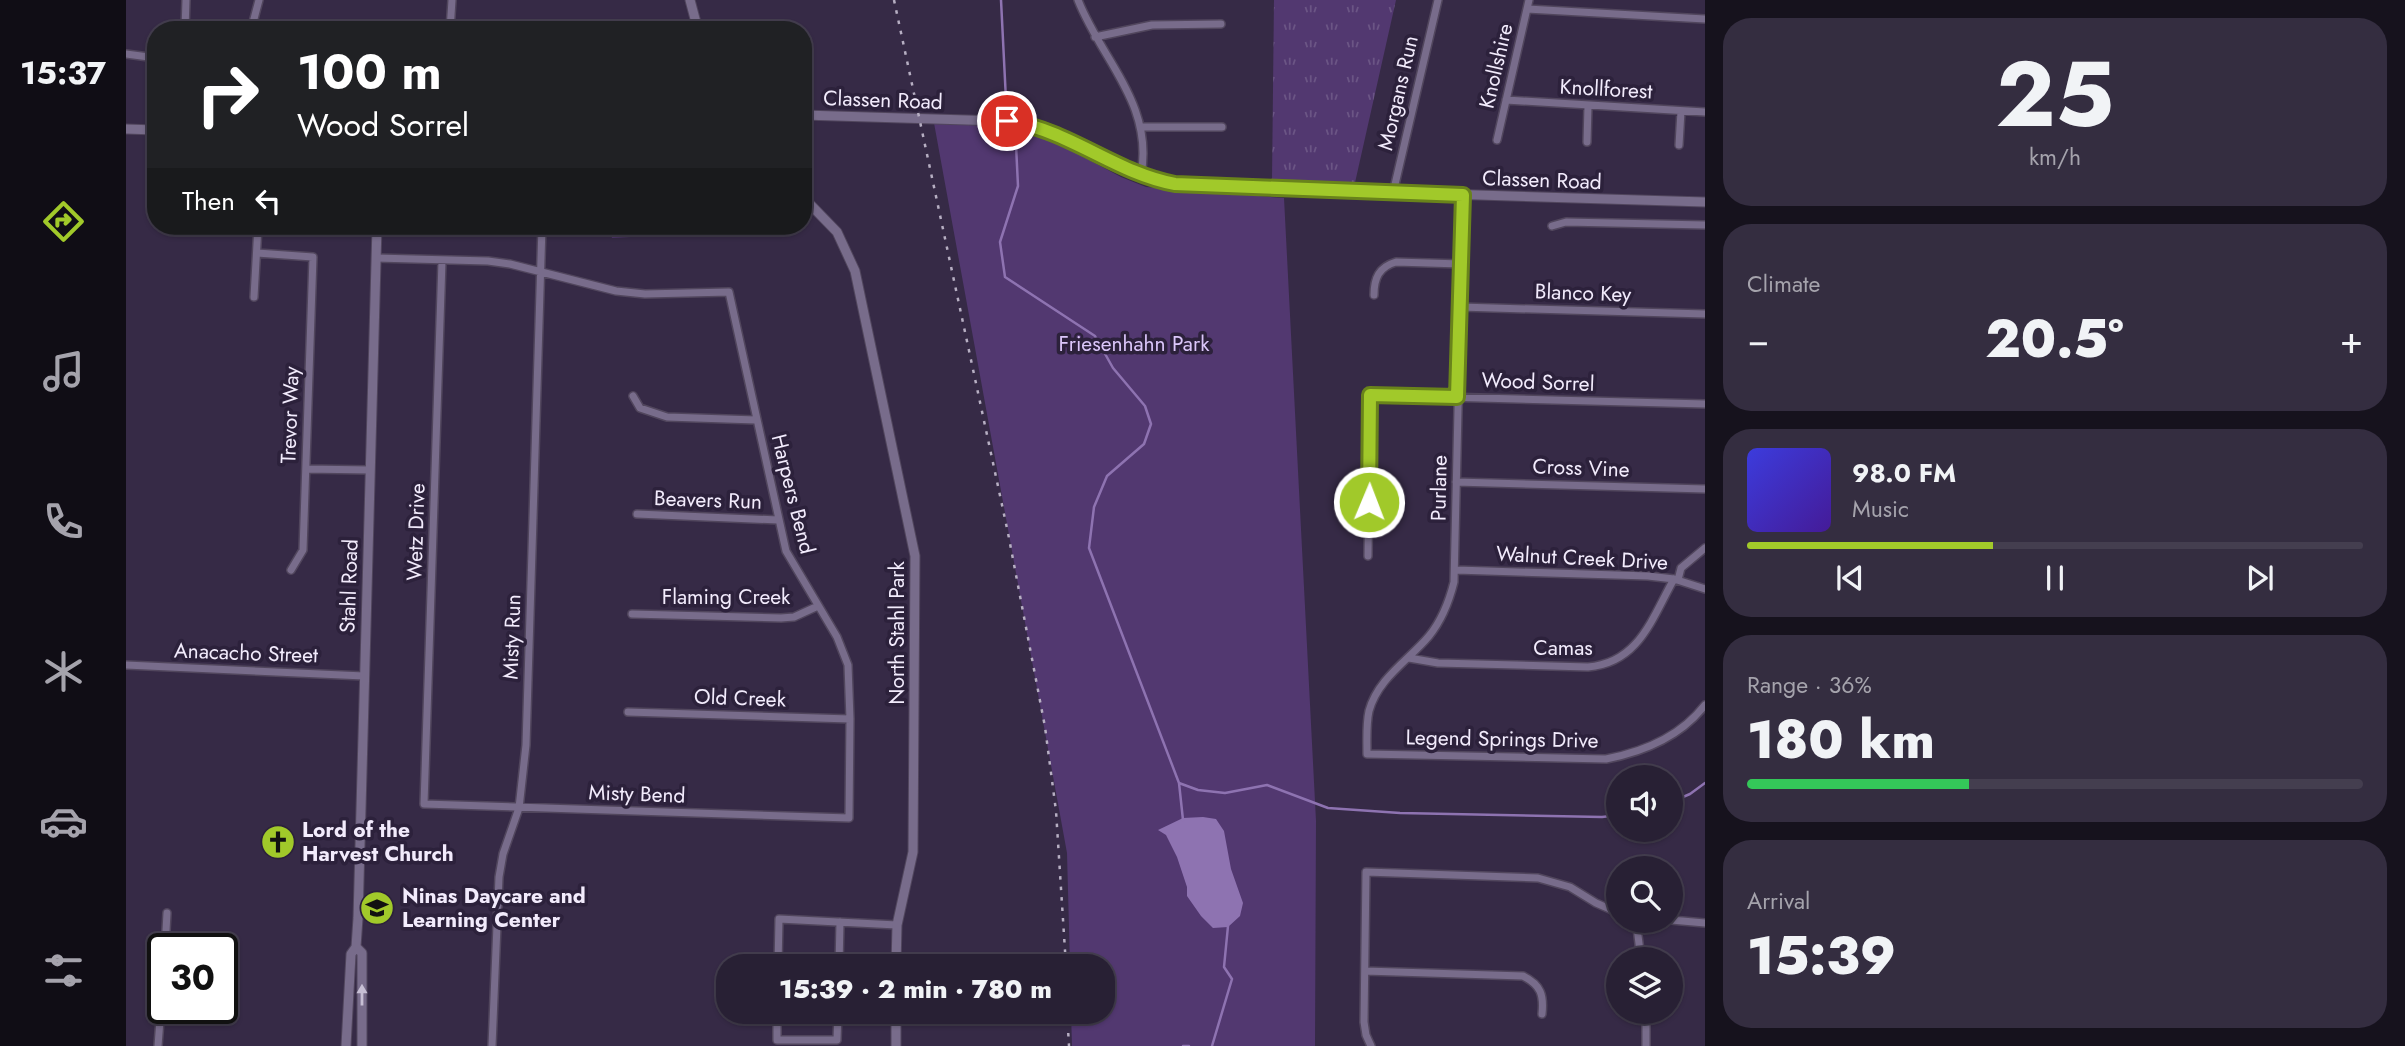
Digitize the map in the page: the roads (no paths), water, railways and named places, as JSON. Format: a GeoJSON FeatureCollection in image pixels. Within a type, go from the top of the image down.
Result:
{"type":"FeatureCollection","features":[{"type":"Feature","properties":{"kind":"street"},"geometry":{"type":"LineString","coordinates":[[185,21],[186,0]]}},
{"type":"Feature","properties":{"kind":"street"},"geometry":{"type":"LineString","coordinates":[[253,21],[259,0]]}},
{"type":"Feature","properties":{"kind":"street"},"geometry":{"type":"LineString","coordinates":[[451,21],[452,0]]}},
{"type":"Feature","properties":{"kind":"street"},"geometry":{"type":"LineString","coordinates":[[690,0],[696,21]]}},
{"type":"Feature","properties":{"kind":"street"},"geometry":{"type":"LineString","coordinates":[[1078,0],[1095,37],[1125,84],[1141,127],[1144,159],[1141,175]]}},
{"type":"Feature","properties":{"kind":"street","name":"Morgans Run"},"geometry":{"type":"LineString","coordinates":[[1393,193],[1438,0]]}},
{"type":"Feature","properties":{"kind":"street","name":"Knollshire"},"geometry":{"type":"LineString","coordinates":[[1497,141],[1529,0]]}},
{"type":"Feature","properties":{"kind":"street"},"geometry":{"type":"LineString","coordinates":[[1527,9],[1705,19]]}},
{"type":"Feature","properties":{"kind":"street"},"geometry":{"type":"LineString","coordinates":[[1095,37],[1152,25],[1221,24]]}},
{"type":"Feature","properties":{"kind":"street"},"geometry":{"type":"LineString","coordinates":[[126,54],[147,57]]}},
{"type":"Feature","properties":{"kind":"street","name":"Knollforest"},"geometry":{"type":"LineString","coordinates":[[1506,100],[1705,112]]}},
{"type":"Feature","properties":{"kind":"street"},"geometry":{"type":"LineString","coordinates":[[1587,142],[1588,106]]}},
{"type":"Feature","properties":{"kind":"street"},"geometry":{"type":"LineString","coordinates":[[1679,145],[1681,111]]}},
{"type":"Feature","properties":{"kind":"street","name":"Classen Road"},"geometry":{"type":"LineString","coordinates":[[812,115],[1000,121],[1032,125],[1141,175],[1186,186],[1705,202]]}},
{"type":"Feature","properties":{"kind":"street"},"geometry":{"type":"LineString","coordinates":[[1141,127],[1222,127]]}},
{"type":"Feature","properties":{"kind":"street"},"geometry":{"type":"LineString","coordinates":[[126,129],[147,130]]}},
{"type":"Feature","properties":{"kind":"street","name":"Purlane"},"geometry":{"type":"LineString","coordinates":[[1367,754],[1367,723],[1373,701],[1389,676],[1427,638],[1442,617],[1456,570],[1457,397],[1463,195]]}},
{"type":"Feature","properties":{"kind":"street","name":"North Stahl Park"},"geometry":{"type":"LineString","coordinates":[[812,206],[837,232],[855,271],[915,556],[913,852],[897,925],[896,954]]}},
{"type":"Feature","properties":{"kind":"street"},"geometry":{"type":"LineString","coordinates":[[1552,226],[1566,222],[1705,226]]}},
{"type":"Feature","properties":{"kind":"street"},"geometry":{"type":"LineString","coordinates":[[254,297],[258,235]]}},
{"type":"Feature","properties":{"kind":"street","name":"Stahl Road"},"geometry":{"type":"LineString","coordinates":[[346,1046],[351,954],[356,947],[377,235]]}},
{"type":"Feature","properties":{"kind":"street","name":"Misty Run"},"geometry":{"type":"LineString","coordinates":[[492,1046],[499,877],[503,854],[519,808],[526,745],[542,235]]}},
{"type":"Feature","properties":{"kind":"street","name":"Trevor Way"},"geometry":{"type":"LineString","coordinates":[[257,253],[313,257],[303,550],[291,570]]}},
{"type":"Feature","properties":{"kind":"street"},"geometry":{"type":"LineString","coordinates":[[376,258],[488,261],[541,272]]}},
{"type":"Feature","properties":{"kind":"street","name":"Wetz Drive"},"geometry":{"type":"LineString","coordinates":[[424,804],[442,261]]}},
{"type":"Feature","properties":{"kind":"street"},"geometry":{"type":"LineString","coordinates":[[1374,295],[1376,275],[1387,264],[1461,264]]}},
{"type":"Feature","properties":{"kind":"street","name":"Harpers Bend"},"geometry":{"type":"LineString","coordinates":[[541,272],[616,291],[645,294],[729,292],[778,520],[790,560],[845,654],[850,674],[849,818]]}},
{"type":"Feature","properties":{"kind":"street","name":"Blanco Key"},"geometry":{"type":"LineString","coordinates":[[1460,307],[1705,314]]}},
{"type":"Feature","properties":{"kind":"street","name":"Wood Sorrel"},"geometry":{"type":"LineString","coordinates":[[1368,556],[1370,395],[1705,404]]}},
{"type":"Feature","properties":{"kind":"street"},"geometry":{"type":"LineString","coordinates":[[633,396],[640,408],[660,416],[756,420]]}},
{"type":"Feature","properties":{"kind":"street"},"geometry":{"type":"LineString","coordinates":[[306,469],[370,470]]}},
{"type":"Feature","properties":{"kind":"street","name":"Cross Vine"},"geometry":{"type":"LineString","coordinates":[[1456,482],[1705,489]]}},
{"type":"Feature","properties":{"kind":"street","name":"Beavers Run"},"geometry":{"type":"LineString","coordinates":[[637,514],[778,520]]}},
{"type":"Feature","properties":{"kind":"street","name":"Camas"},"geometry":{"type":"LineString","coordinates":[[1409,657],[1438,663],[1588,667],[1612,662],[1623,656],[1640,639],[1681,568],[1705,548]]}},
{"type":"Feature","properties":{"kind":"street","name":"Walnut Creek Drive"},"geometry":{"type":"LineString","coordinates":[[1456,570],[1648,576],[1676,580],[1705,590]]}},
{"type":"Feature","properties":{"kind":"street","name":"Flaming Creek"},"geometry":{"type":"LineString","coordinates":[[632,614],[781,618],[794,617],[818,606]]}},
{"type":"Feature","properties":{"kind":"street","name":"Anacacho Street"},"geometry":{"type":"LineString","coordinates":[[126,665],[364,676]]}},
{"type":"Feature","properties":{"kind":"street","name":"Legend Springs Drive"},"geometry":{"type":"LineString","coordinates":[[1367,754],[1606,759],[1637,752],[1665,738],[1705,705]]}},
{"type":"Feature","properties":{"kind":"street","name":"Old Creek"},"geometry":{"type":"LineString","coordinates":[[628,712],[850,719]]}},
{"type":"Feature","properties":{"kind":"street","name":"Misty Bend"},"geometry":{"type":"LineString","coordinates":[[424,804],[849,818]]}},
{"type":"Feature","properties":{"kind":"street"},"geometry":{"type":"LineString","coordinates":[[1371,1046],[1364,1022],[1366,872],[1538,878],[1570,887],[1606,907]]}},
{"type":"Feature","properties":{"kind":"street"},"geometry":{"type":"LineString","coordinates":[[166,933],[167,913]]}},
{"type":"Feature","properties":{"kind":"street"},"geometry":{"type":"LineString","coordinates":[[778,954],[779,919],[897,925]]}},
{"type":"Feature","properties":{"kind":"street"},"geometry":{"type":"LineString","coordinates":[[1683,921],[1705,923]]}},
{"type":"Feature","properties":{"kind":"street"},"geometry":{"type":"LineString","coordinates":[[839,922],[839,954]]}},
{"type":"Feature","properties":{"kind":"street","name":"Stahl Road"},"geometry":{"type":"LineString","coordinates":[[356,947],[362,953],[362,1046]]}},
{"type":"Feature","properties":{"kind":"street"},"geometry":{"type":"LineString","coordinates":[[1365,971],[1523,976],[1541,989],[1544,999],[1542,1014]]}},
{"type":"Feature","properties":{"kind":"street"},"geometry":{"type":"LineString","coordinates":[[158,1046],[160,1024]]}},
{"type":"Feature","properties":{"kind":"street"},"geometry":{"type":"LineString","coordinates":[[777,1024],[777,1040],[837,1040],[838,1024]]}},
{"type":"Feature","properties":{"kind":"street"},"geometry":{"type":"LineString","coordinates":[[896,1024],[896,1046]]}},
{"type":"Feature","properties":{"kind":"street"},"geometry":{"type":"LineString","coordinates":[[1646,1024],[1646,1046]]}},
{"type":"Feature","properties":{"kind":"waterway"},"geometry":{"type":"LineString","coordinates":[[1001,0],[1006,100]]}},
{"type":"Feature","properties":{"kind":"waterway"},"geometry":{"type":"LineString","coordinates":[[1016,145],[1018,186],[1000,242],[1005,277],[1095,336],[1113,368],[1145,406],[1151,424],[1144,444],[1107,476],[1094,507],[1089,548],[1179,783],[1183,820]]}},
{"type":"Feature","properties":{"kind":"waterway"},"geometry":{"type":"LineString","coordinates":[[1179,783],[1198,790],[1225,793],[1267,785],[1328,808],[1400,813],[1606,817]]}},
{"type":"Feature","properties":{"kind":"waterway"},"geometry":{"type":"LineString","coordinates":[[1683,797],[1705,783]]}},
{"type":"Feature","properties":{"kind":"waterway"},"geometry":{"type":"LineString","coordinates":[[1212,1046],[1232,979],[1224,967],[1228,926]]}},
{"type":"Feature","properties":{"kind":"waterway"},"geometry":{"type":"LineString","coordinates":[[1183,1046],[1189,1046]]}},
{"type":"Feature","properties":{"kind":"railway"},"geometry":{"type":"LineString","coordinates":[[894,0],[1008,533],[1045,727],[1056,811],[1065,954]]}},
{"type":"Feature","properties":{"kind":"railway"},"geometry":{"type":"LineString","coordinates":[[1068,1024],[1069,1046]]}},
{"type":"Feature","properties":{"kind":"place","name":"Lord of the Harvest Church"},"geometry":{"type":"Point","coordinates":[278,842]}},
{"type":"Feature","properties":{"kind":"place","name":"Ninas Daycare and Learning Center"},"geometry":{"type":"Point","coordinates":[377,908]}},
{"type":"Feature","properties":{"kind":"park label","name":"Friesenhahn Park"},"geometry":{"type":"Point","coordinates":[1134,344]}}]}
